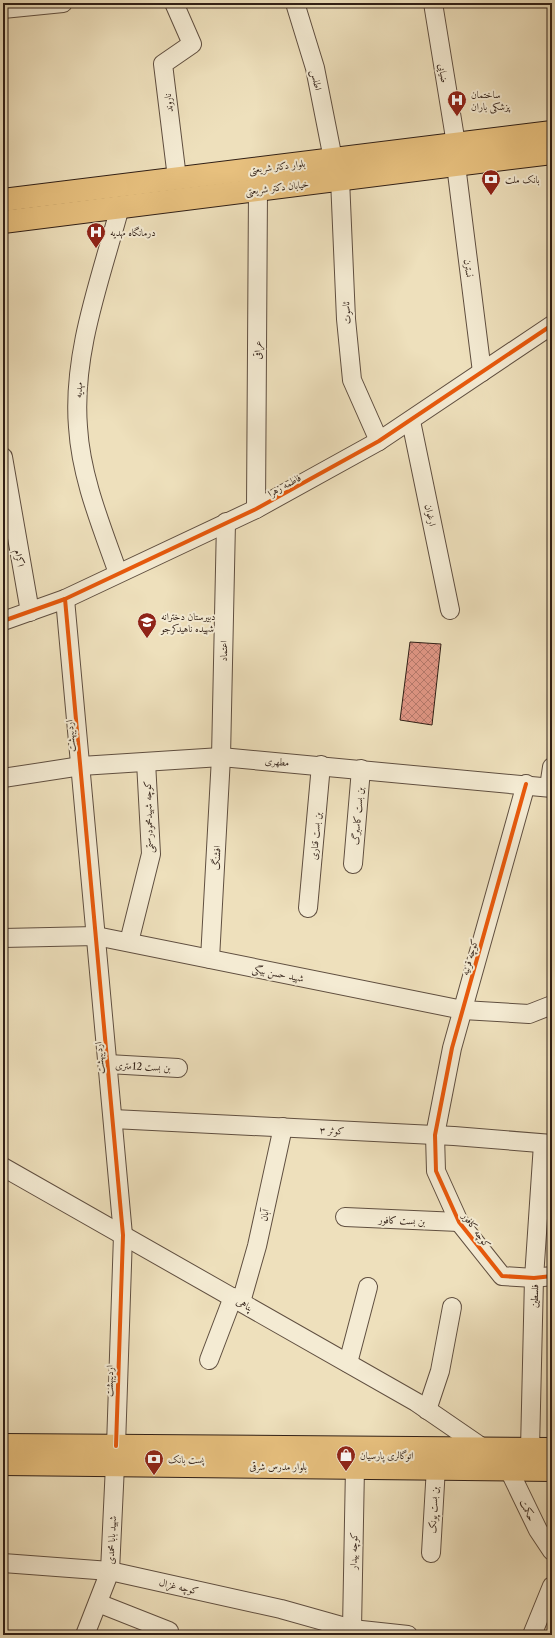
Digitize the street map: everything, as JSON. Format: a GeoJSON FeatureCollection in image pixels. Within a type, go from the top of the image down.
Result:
{"type":"FeatureCollection","features":[{"type":"Feature","properties":{"kind":"main road","name":"بلوار دکتر شریعتی"},"geometry":{"type":"LineString","coordinates":[[3,200],[333,159],[456,154],[552,132]]}},
{"type":"Feature","properties":{"kind":"main road","name":"خیابان دکتر شریعتی"},"geometry":{"type":"LineString","coordinates":[[3,222],[340,180],[456,154],[552,153]]}},
{"type":"Feature","properties":{"kind":"main road","name":"بلوار مدرس شرقی"},"geometry":{"type":"LineString","coordinates":[[3,1445],[115,1455],[355,1467],[508,1468],[552,1470]]}},
{"type":"Feature","properties":{"kind":"main road","name":"بلوار مدرس شرقی"},"geometry":{"type":"LineString","coordinates":[[3,1464],[115,1455],[483,1448],[552,1449]]}},
{"type":"Feature","properties":{"kind":"street"},"geometry":{"type":"LineString","coordinates":[[3,9],[63,3]]}},
{"type":"Feature","properties":{"kind":"street","name":"ناروند"},"geometry":{"type":"LineString","coordinates":[[174,3],[192,44],[163,64],[176,178]]}},
{"type":"Feature","properties":{"kind":"street","name":"اطلس"},"geometry":{"type":"LineString","coordinates":[[295,3],[314,68],[333,159]]}},
{"type":"Feature","properties":{"kind":"street","name":"ضیایی"},"geometry":{"type":"LineString","coordinates":[[433,3],[456,154]]}},
{"type":"Feature","properties":{"kind":"street","name":"نسترن"},"geometry":{"type":"LineString","coordinates":[[456,154],[482,372]]}},
{"type":"Feature","properties":{"kind":"street","name":"ئاسوت"},"geometry":{"type":"LineString","coordinates":[[340,180],[346,318],[352,380],[379,442]]}},
{"type":"Feature","properties":{"kind":"street","name":"عراقی"},"geometry":{"type":"LineString","coordinates":[[256,509],[258,190]]}},
{"type":"Feature","properties":{"kind":"street","name":"مهدیه"},"geometry":{"type":"LineString","coordinates":[[118,572],[94,503],[81,455],[77,400],[83,343],[120,207]]}},
{"type":"Feature","properties":{"kind":"street","name":"فاطمه زهرا"},"geometry":{"type":"LineString","coordinates":[[3,621],[65,598],[256,509],[379,442],[552,325]]}},
{"type":"Feature","properties":{"kind":"street","name":"ارغوان"},"geometry":{"type":"LineString","coordinates":[[411,421],[450,610]]}},
{"type":"Feature","properties":{"kind":"street","name":"اکرام"},"geometry":{"type":"LineString","coordinates":[[3,457],[30,612]]}},
{"type":"Feature","properties":{"kind":"street","name":"اعتماد"},"geometry":{"type":"LineString","coordinates":[[221,757],[226,522]]}},
{"type":"Feature","properties":{"kind":"street","name":"اردیبهشت"},"geometry":{"type":"LineString","coordinates":[[65,598],[113,1119],[122,1234],[115,1455]]}},
{"type":"Feature","properties":{"kind":"street","name":"مطهری"},"geometry":{"type":"LineString","coordinates":[[3,778],[81,766],[221,757],[551,787]]}},
{"type":"Feature","properties":{"kind":"street","name":"افشنگ"},"geometry":{"type":"LineString","coordinates":[[210,959],[221,757]]}},
{"type":"Feature","properties":{"kind":"street","name":"کوچه شهیدمحمودرستمی"},"geometry":{"type":"LineString","coordinates":[[129,942],[150,854],[146,762]]}},
{"type":"Feature","properties":{"kind":"street","name":"بن بست قناری"},"geometry":{"type":"LineString","coordinates":[[308,908],[321,765]]}},
{"type":"Feature","properties":{"kind":"street"},"geometry":{"type":"LineString","coordinates":[[551,787],[552,767]]}},
{"type":"Feature","properties":{"kind":"street","name":"بن بست کاسبرگ"},"geometry":{"type":"LineString","coordinates":[[353,864],[361,769]]}},
{"type":"Feature","properties":{"kind":"street","name":"کوچه قرنیه"},"geometry":{"type":"LineString","coordinates":[[435,1135],[452,1048],[526,784]]}},
{"type":"Feature","properties":{"kind":"street","name":"شهید حسن بیگی"},"geometry":{"type":"LineString","coordinates":[[3,938],[96,936],[463,1010],[529,1014],[552,1005]]}},
{"type":"Feature","properties":{"kind":"street","name":"بن بست 12متری"},"geometry":{"type":"LineString","coordinates":[[108,1064],[178,1068]]}},
{"type":"Feature","properties":{"kind":"street","name":"کوثر ۳"},"geometry":{"type":"LineString","coordinates":[[113,1119],[435,1135],[548,1144]]}},
{"type":"Feature","properties":{"kind":"street","name":"آبان"},"geometry":{"type":"LineString","coordinates":[[209,1360],[237,1299],[257,1246],[283,1127]]}},
{"type":"Feature","properties":{"kind":"street","name":"کوچه کافور"},"geometry":{"type":"LineString","coordinates":[[435,1135],[436,1172],[459,1222],[502,1276],[534,1278],[552,1276]]}},
{"type":"Feature","properties":{"kind":"street","name":"فلسطین"},"geometry":{"type":"LineString","coordinates":[[530,1449],[534,1278],[548,1144]]}},
{"type":"Feature","properties":{"kind":"street","name":"پناهی"},"geometry":{"type":"LineString","coordinates":[[3,1167],[348,1363],[427,1410],[483,1448]]}},
{"type":"Feature","properties":{"kind":"street","name":"بن بست کافور"},"geometry":{"type":"LineString","coordinates":[[345,1217],[459,1222]]}},
{"type":"Feature","properties":{"kind":"street"},"geometry":{"type":"LineString","coordinates":[[348,1363],[368,1287]]}},
{"type":"Feature","properties":{"kind":"street"},"geometry":{"type":"LineString","coordinates":[[427,1410],[440,1371],[452,1308]]}},
{"type":"Feature","properties":{"kind":"street","name":"شهید بابا محمدی"},"geometry":{"type":"LineString","coordinates":[[85,1635],[110,1571],[115,1455]]}},
{"type":"Feature","properties":{"kind":"street","name":"کوچه بیدار"},"geometry":{"type":"LineString","coordinates":[[351,1632],[355,1467]]}},
{"type":"Feature","properties":{"kind":"street","name":"بن بست پونک"},"geometry":{"type":"LineString","coordinates":[[431,1553],[436,1468]]}},
{"type":"Feature","properties":{"kind":"street","name":"حکمت"},"geometry":{"type":"LineString","coordinates":[[508,1468],[538,1530],[552,1551]]}},
{"type":"Feature","properties":{"kind":"street","name":"کوچه غزال"},"geometry":{"type":"LineString","coordinates":[[3,1563],[110,1571],[281,1609],[351,1632],[408,1635]]}},
{"type":"Feature","properties":{"kind":"street"},"geometry":{"type":"LineString","coordinates":[[532,1635],[552,1586]]}},
{"type":"Feature","properties":{"kind":"street"},"geometry":{"type":"LineString","coordinates":[[98,1603],[169,1631]]}},
{"type":"Feature","properties":{"kind":"building"},"geometry":{"type":"Polygon","coordinates":[[[410,642],[441,644],[432,725],[400,720],[410,642]]]}},
{"type":"Feature","properties":{"kind":"cycle path"},"geometry":{"type":"LineString","coordinates":[[3,621],[65,599],[256,509],[379,441],[552,325]]}},
{"type":"Feature","properties":{"kind":"cycle path"},"geometry":{"type":"LineString","coordinates":[[65,599],[123,1235],[116,1446]]}},
{"type":"Feature","properties":{"kind":"cycle path"},"geometry":{"type":"LineString","coordinates":[[526,784],[452,1048],[435,1135],[436,1171],[459,1222],[502,1276],[534,1278],[552,1276]]}},
{"type":"Feature","properties":{"kind":"place","name":"ساختمان پزشکی باران"},"geometry":{"type":"Point","coordinates":[457,117]}},
{"type":"Feature","properties":{"kind":"place","name":"بانک ملت"},"geometry":{"type":"Point","coordinates":[491,196]}},
{"type":"Feature","properties":{"kind":"place","name":"درمانگاه مهدیه"},"geometry":{"type":"Point","coordinates":[96,249]}},
{"type":"Feature","properties":{"kind":"place","name":"دبیرستان دخترانه شهیده ناهیدکرجو"},"geometry":{"type":"Point","coordinates":[147,639]}},
{"type":"Feature","properties":{"kind":"place","name":"اتوگالری پارسیان"},"geometry":{"type":"Point","coordinates":[346,1472]}},
{"type":"Feature","properties":{"kind":"place","name":"پست بانک"},"geometry":{"type":"Point","coordinates":[154,1476]}}]}
